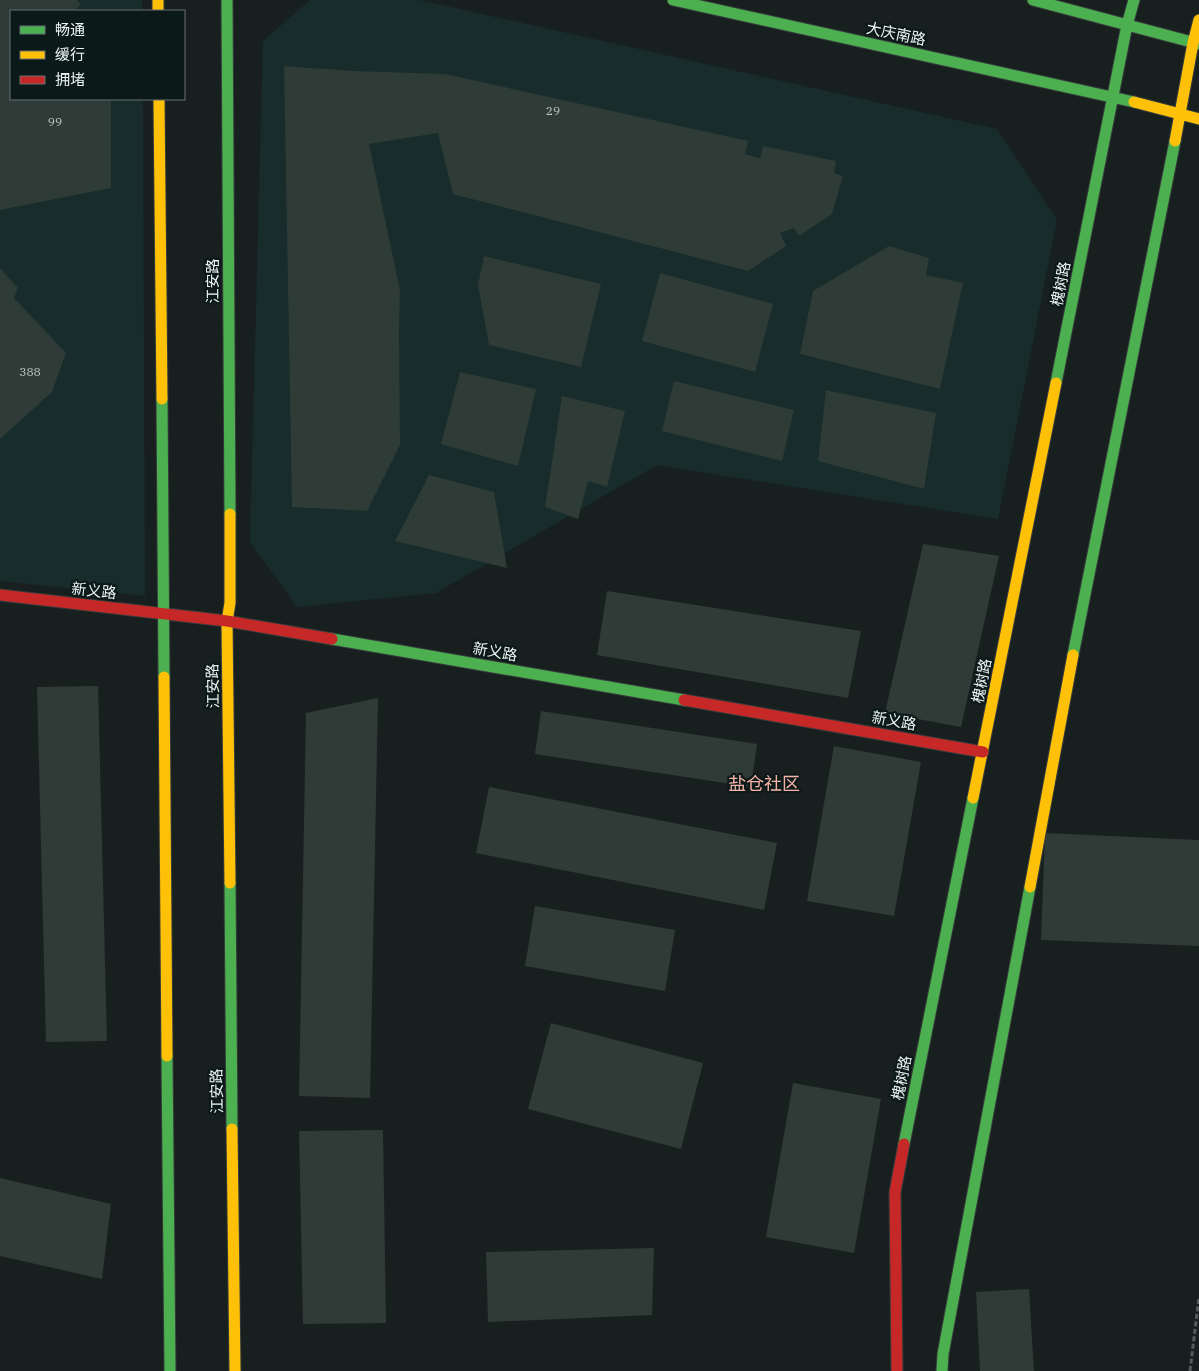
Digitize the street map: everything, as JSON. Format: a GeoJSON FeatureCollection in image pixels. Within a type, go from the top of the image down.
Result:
{"type":"FeatureCollection","features":[{"type":"Feature","properties":{"kind":"street","name":"江安路"},"geometry":{"type":"LineString","coordinates":[[227,0],[230,583],[230,603],[227,621],[235,1371]]}},
{"type":"Feature","properties":{"kind":"street","name":"大庆南路"},"geometry":{"type":"LineString","coordinates":[[673,0],[1114,97],[1199,119]]}},
{"type":"Feature","properties":{"kind":"street"},"geometry":{"type":"LineString","coordinates":[[1033,0],[1196,43]]}},
{"type":"Feature","properties":{"kind":"street","name":"槐树路"},"geometry":{"type":"LineString","coordinates":[[897,1371],[895,1192],[1127,25],[1134,0]]}},
{"type":"Feature","properties":{"kind":"street"},"geometry":{"type":"LineString","coordinates":[[942,1371],[942,1354],[1067,686],[1180,114],[1196,43],[1199,20]]}},
{"type":"Feature","properties":{"kind":"street"},"geometry":{"type":"LineString","coordinates":[[159,100],[170,1371]]}},
{"type":"Feature","properties":{"kind":"street","name":"新义路"},"geometry":{"type":"LineString","coordinates":[[0,596],[227,621],[983,752]]}},
{"type":"Feature","properties":{"kind":"path"},"geometry":{"type":"LineString","coordinates":[[1190,1371],[1199,1297]]}},
{"type":"Feature","properties":{"kind":"shaded area"},"geometry":{"type":"Polygon","coordinates":[[[0,0],[142,0],[142,10],[10,10],[10,100],[143,100],[145,596],[0,581],[0,0]]]}},
{"type":"Feature","properties":{"kind":"shaded area"},"geometry":{"type":"Polygon","coordinates":[[[310,0],[419,0],[997,129],[1057,220],[998,519],[657,465],[436,593],[297,607],[250,542],[263,41],[310,0]]]}},
{"type":"Feature","properties":{"kind":"building"},"geometry":{"type":"Polygon","coordinates":[[[0,0],[77,0],[81,5],[74,10],[10,10],[10,100],[111,100],[111,188],[0,210],[0,0]]]}},
{"type":"Feature","properties":{"kind":"building"},"geometry":{"type":"Polygon","coordinates":[[[284,66],[354,71],[445,74],[748,141],[745,154],[760,158],[763,146],[836,161],[834,173],[843,176],[832,214],[799,236],[794,228],[780,233],[786,246],[748,271],[453,194],[438,133],[369,144],[400,290],[400,445],[367,511],[292,507],[284,66]]]}},
{"type":"Feature","properties":{"kind":"building"},"geometry":{"type":"Polygon","coordinates":[[[889,246],[929,258],[926,275],[963,283],[940,389],[800,354],[813,291],[889,246]]]}},
{"type":"Feature","properties":{"kind":"building"},"geometry":{"type":"Polygon","coordinates":[[[484,256],[601,284],[581,367],[489,345],[478,285],[484,256]]]}},
{"type":"Feature","properties":{"kind":"building"},"geometry":{"type":"Polygon","coordinates":[[[0,268],[18,288],[14,298],[66,353],[52,392],[0,439],[0,268]]]}},
{"type":"Feature","properties":{"kind":"building"},"geometry":{"type":"Polygon","coordinates":[[[660,273],[773,304],[755,372],[642,341],[660,273]]]}},
{"type":"Feature","properties":{"kind":"building"},"geometry":{"type":"Polygon","coordinates":[[[460,372],[536,389],[518,466],[441,444],[460,372]]]}},
{"type":"Feature","properties":{"kind":"building"},"geometry":{"type":"Polygon","coordinates":[[[674,381],[794,410],[782,461],[662,431],[674,381]]]}},
{"type":"Feature","properties":{"kind":"building"},"geometry":{"type":"Polygon","coordinates":[[[826,390],[936,413],[924,489],[818,461],[826,390]]]}},
{"type":"Feature","properties":{"kind":"building"},"geometry":{"type":"Polygon","coordinates":[[[562,396],[625,411],[607,487],[588,481],[578,519],[545,507],[562,396]]]}},
{"type":"Feature","properties":{"kind":"building"},"geometry":{"type":"Polygon","coordinates":[[[429,475],[494,492],[507,568],[395,541],[429,475]]]}},
{"type":"Feature","properties":{"kind":"building"},"geometry":{"type":"Polygon","coordinates":[[[923,544],[999,556],[961,727],[885,713],[923,544]]]}},
{"type":"Feature","properties":{"kind":"building"},"geometry":{"type":"Polygon","coordinates":[[[607,591],[861,631],[848,698],[597,655],[607,591]]]}},
{"type":"Feature","properties":{"kind":"building"},"geometry":{"type":"Polygon","coordinates":[[[98,686],[107,1041],[46,1042],[37,687],[98,686]]]}},
{"type":"Feature","properties":{"kind":"building"},"geometry":{"type":"Polygon","coordinates":[[[378,698],[370,1098],[299,1096],[306,713],[378,698]]]}},
{"type":"Feature","properties":{"kind":"building"},"geometry":{"type":"Polygon","coordinates":[[[541,711],[757,744],[751,787],[535,754],[541,711]]]}},
{"type":"Feature","properties":{"kind":"building"},"geometry":{"type":"Polygon","coordinates":[[[834,746],[921,762],[894,916],[807,901],[834,746]]]}},
{"type":"Feature","properties":{"kind":"building"},"geometry":{"type":"Polygon","coordinates":[[[489,787],[777,843],[764,910],[476,853],[489,787]]]}},
{"type":"Feature","properties":{"kind":"building"},"geometry":{"type":"Polygon","coordinates":[[[1045,833],[1199,840],[1199,946],[1041,940],[1045,833]]]}},
{"type":"Feature","properties":{"kind":"building"},"geometry":{"type":"Polygon","coordinates":[[[535,906],[675,930],[665,991],[525,966],[535,906]]]}},
{"type":"Feature","properties":{"kind":"building"},"geometry":{"type":"Polygon","coordinates":[[[551,1023],[703,1063],[681,1149],[528,1109],[551,1023]]]}},
{"type":"Feature","properties":{"kind":"building"},"geometry":{"type":"Polygon","coordinates":[[[793,1083],[881,1099],[854,1253],[766,1237],[793,1083]]]}},
{"type":"Feature","properties":{"kind":"building"},"geometry":{"type":"Polygon","coordinates":[[[383,1130],[386,1323],[303,1324],[299,1131],[383,1130]]]}},
{"type":"Feature","properties":{"kind":"building"},"geometry":{"type":"Polygon","coordinates":[[[0,1178],[111,1204],[102,1279],[0,1256],[0,1178]]]}},
{"type":"Feature","properties":{"kind":"building"},"geometry":{"type":"Polygon","coordinates":[[[654,1248],[652,1315],[488,1322],[486,1252],[654,1248]]]}},
{"type":"Feature","properties":{"kind":"building"},"geometry":{"type":"Polygon","coordinates":[[[1029,1289],[1034,1371],[980,1371],[976,1292],[1029,1289]]]}},
{"type":"Feature","properties":{"kind":"traffic: fast"},"geometry":{"type":"LineString","coordinates":[[227,0],[230,514]]}},
{"type":"Feature","properties":{"kind":"traffic: fast"},"geometry":{"type":"LineString","coordinates":[[673,0],[1134,102]]}},
{"type":"Feature","properties":{"kind":"traffic: fast"},"geometry":{"type":"LineString","coordinates":[[1033,0],[1199,44]]}},
{"type":"Feature","properties":{"kind":"traffic: fast"},"geometry":{"type":"LineString","coordinates":[[1056,383],[1127,25],[1134,0]]}},
{"type":"Feature","properties":{"kind":"traffic: fast"},"geometry":{"type":"LineString","coordinates":[[1073,655],[1175,141]]}},
{"type":"Feature","properties":{"kind":"traffic: fast"},"geometry":{"type":"LineString","coordinates":[[162,399],[164,677]]}},
{"type":"Feature","properties":{"kind":"traffic: fast"},"geometry":{"type":"LineString","coordinates":[[332,639],[684,700]]}},
{"type":"Feature","properties":{"kind":"traffic: fast"},"geometry":{"type":"LineString","coordinates":[[904,1144],[973,798]]}},
{"type":"Feature","properties":{"kind":"traffic: fast"},"geometry":{"type":"LineString","coordinates":[[230,883],[232,1129]]}},
{"type":"Feature","properties":{"kind":"traffic: fast"},"geometry":{"type":"LineString","coordinates":[[942,1371],[943,1354],[1030,887]]}},
{"type":"Feature","properties":{"kind":"traffic: fast"},"geometry":{"type":"LineString","coordinates":[[167,1056],[170,1371]]}},
{"type":"Feature","properties":{"kind":"traffic: slow"},"geometry":{"type":"LineString","coordinates":[[158,0],[158,10]]}},
{"type":"Feature","properties":{"kind":"traffic: slow"},"geometry":{"type":"LineString","coordinates":[[1175,141],[1199,20]]}},
{"type":"Feature","properties":{"kind":"traffic: slow"},"geometry":{"type":"LineString","coordinates":[[159,100],[162,399]]}},
{"type":"Feature","properties":{"kind":"traffic: slow"},"geometry":{"type":"LineString","coordinates":[[1134,102],[1199,119]]}},
{"type":"Feature","properties":{"kind":"traffic: slow"},"geometry":{"type":"LineString","coordinates":[[973,798],[1056,383]]}},
{"type":"Feature","properties":{"kind":"traffic: slow"},"geometry":{"type":"LineString","coordinates":[[230,514],[230,603],[227,621],[230,883]]}},
{"type":"Feature","properties":{"kind":"traffic: slow"},"geometry":{"type":"LineString","coordinates":[[1030,887],[1073,655]]}},
{"type":"Feature","properties":{"kind":"traffic: slow"},"geometry":{"type":"LineString","coordinates":[[164,677],[167,1056]]}},
{"type":"Feature","properties":{"kind":"traffic: slow"},"geometry":{"type":"LineString","coordinates":[[232,1129],[235,1371]]}},
{"type":"Feature","properties":{"kind":"traffic: jam"},"geometry":{"type":"LineString","coordinates":[[0,595],[227,621],[332,639]]}},
{"type":"Feature","properties":{"kind":"traffic: jam"},"geometry":{"type":"LineString","coordinates":[[684,700],[983,752]]}},
{"type":"Feature","properties":{"kind":"traffic: jam"},"geometry":{"type":"LineString","coordinates":[[897,1371],[895,1192],[904,1144]]}},
{"type":"Feature","properties":{"kind":"district","name":"盐仓社区"},"geometry":{"type":"Point","coordinates":[764,784]}}]}
